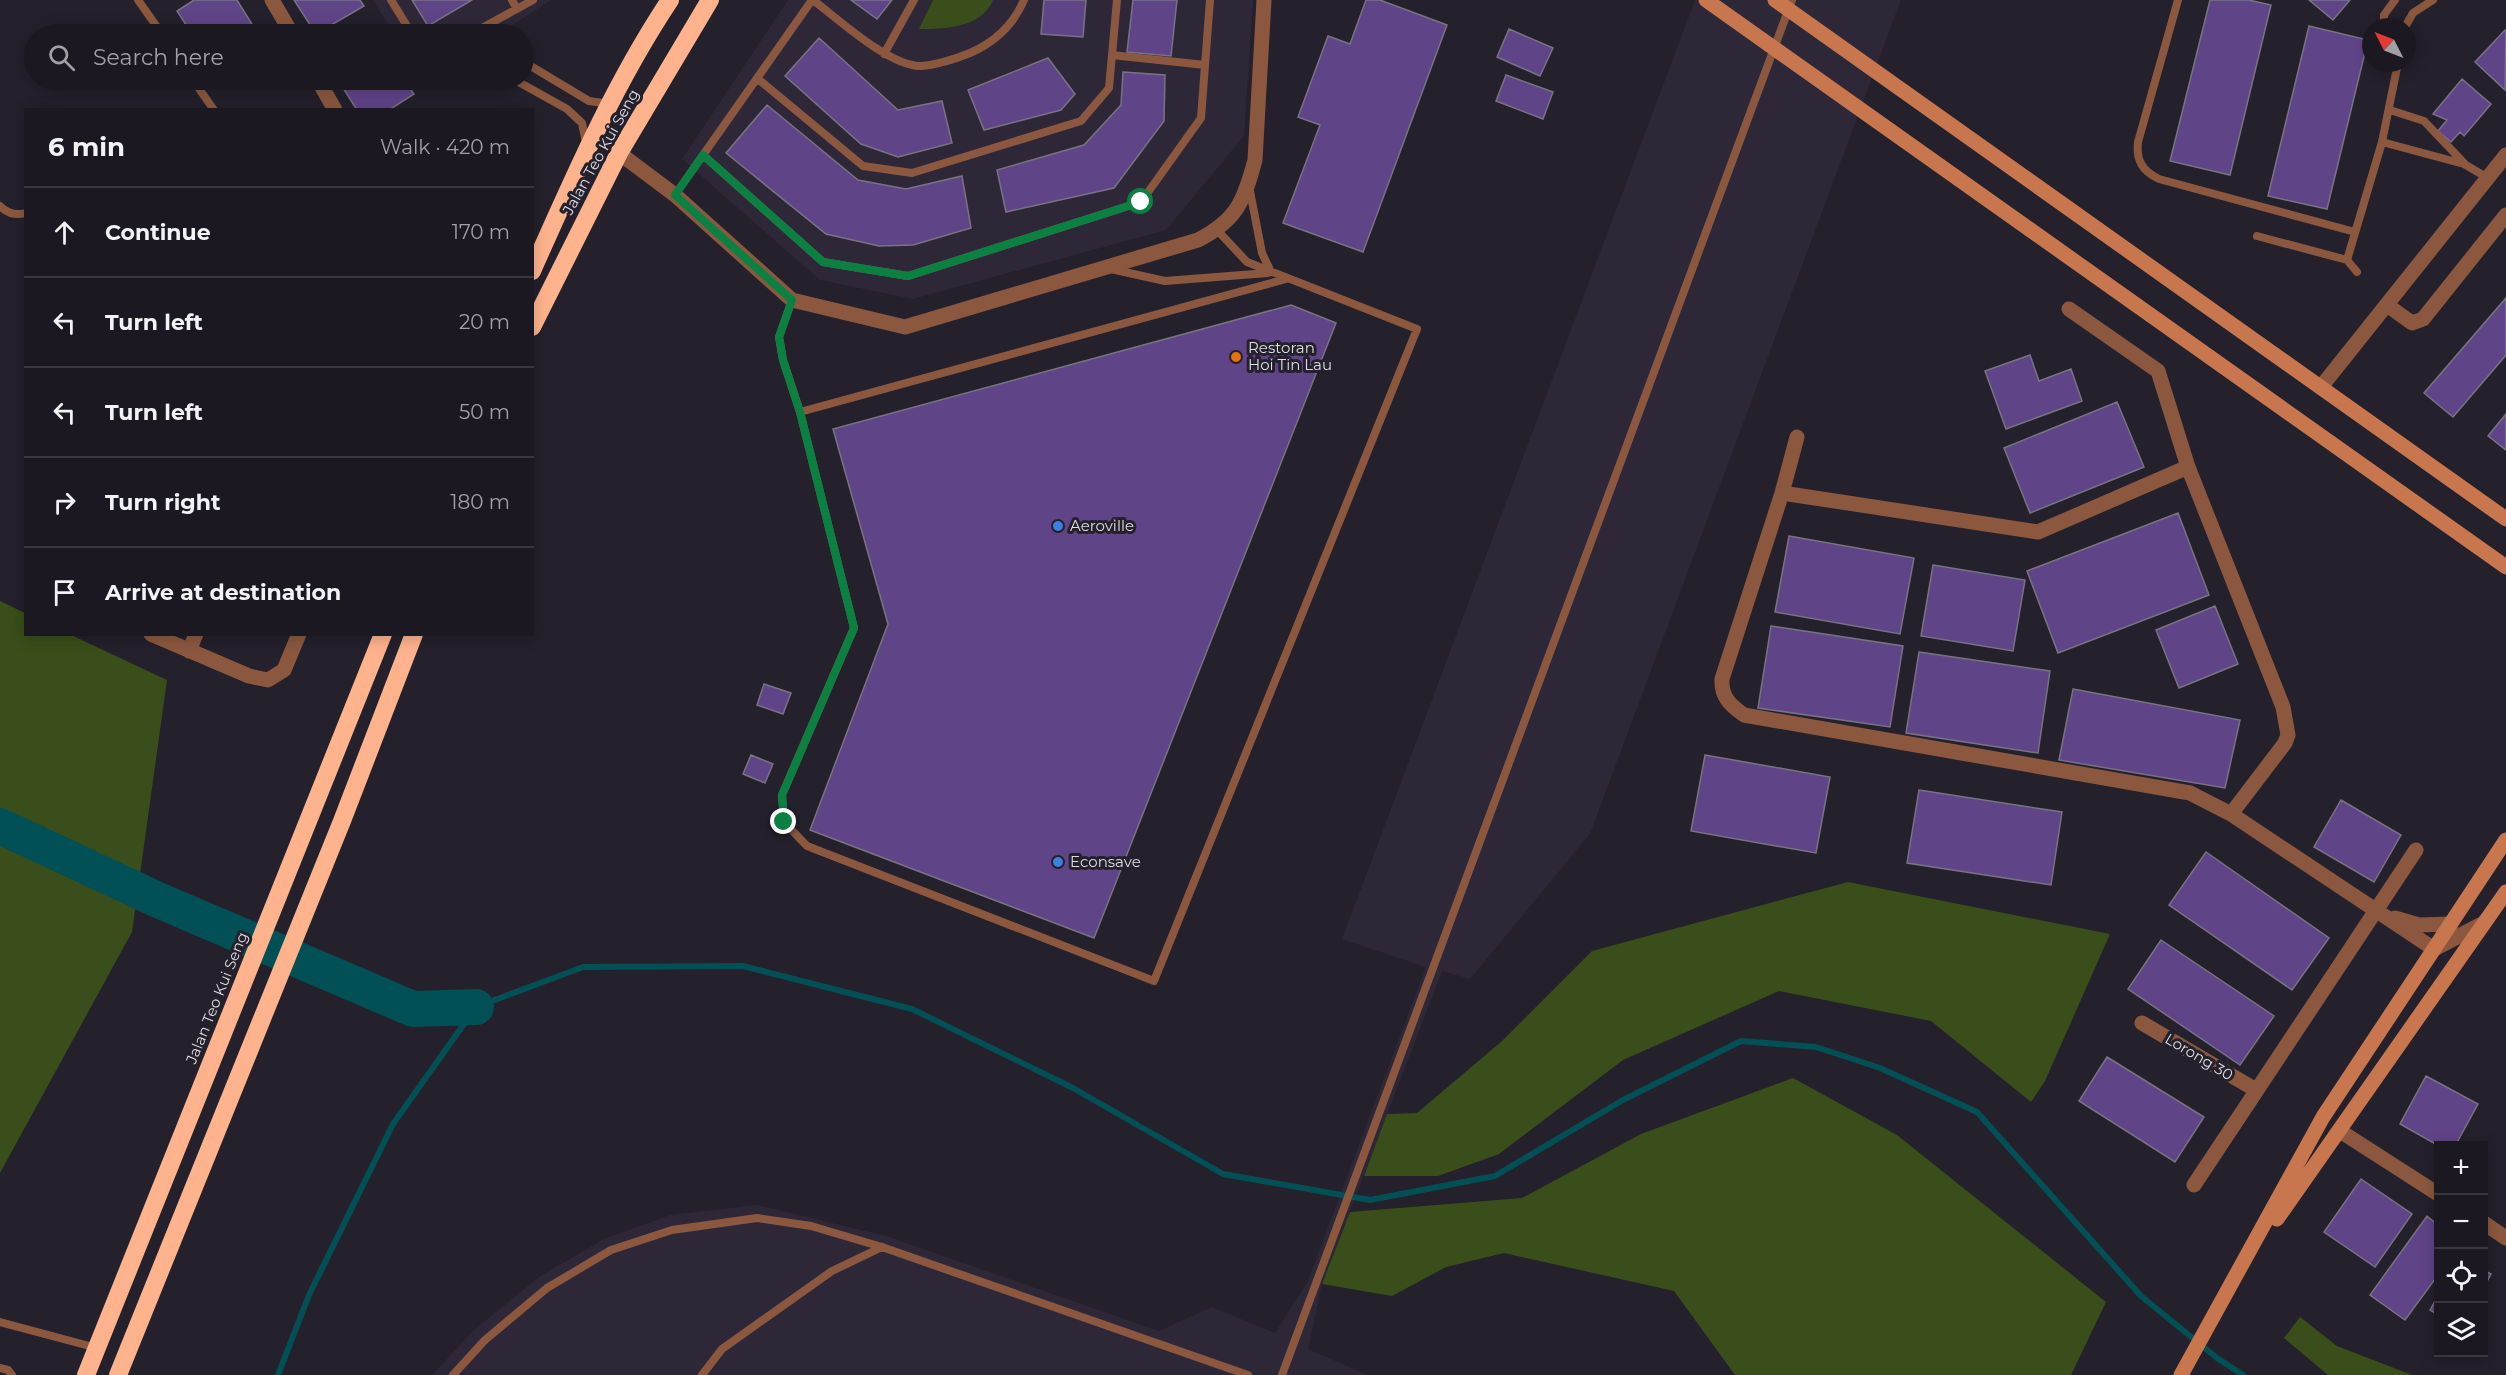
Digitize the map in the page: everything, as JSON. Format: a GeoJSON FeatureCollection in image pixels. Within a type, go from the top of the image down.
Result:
{"type":"FeatureCollection","features":[{"type":"Feature","properties":{"kind":"highway","name":"Jalan Teo Kui Seng"},"geometry":{"type":"LineString","coordinates":[[534,267],[616,93],[670,0]]}},
{"type":"Feature","properties":{"kind":"highway","name":"Jalan Teo Kui Seng"},"geometry":{"type":"LineString","coordinates":[[534,323],[619,153],[710,0]]}},
{"type":"Feature","properties":{"kind":"highway","name":"Jalan Teo Kui Seng"},"geometry":{"type":"LineString","coordinates":[[86,1375],[382,636]]}},
{"type":"Feature","properties":{"kind":"highway"},"geometry":{"type":"LineString","coordinates":[[118,1375],[342,821],[413,636]]}},
{"type":"Feature","properties":{"kind":"main road"},"geometry":{"type":"LineString","coordinates":[[1706,0],[2504,568]]}},
{"type":"Feature","properties":{"kind":"main road"},"geometry":{"type":"LineString","coordinates":[[1775,0],[2506,519]]}},
{"type":"Feature","properties":{"kind":"main road"},"geometry":{"type":"LineString","coordinates":[[2181,1375],[2323,1117],[2506,840]]}},
{"type":"Feature","properties":{"kind":"main road"},"geometry":{"type":"LineString","coordinates":[[2238,1275],[2506,892]]}},
{"type":"Feature","properties":{"kind":"street"},"geometry":{"type":"LineString","coordinates":[[272,0],[286,24]]}},
{"type":"Feature","properties":{"kind":"street"},"geometry":{"type":"LineString","coordinates":[[619,153],[675,195],[792,300],[905,327],[1198,240],[1216,230],[1238,209],[1249,184],[1255,160],[1264,0]]}},
{"type":"Feature","properties":{"kind":"street"},"geometry":{"type":"LineString","coordinates":[[324,90],[334,108]]}},
{"type":"Feature","properties":{"kind":"street"},"geometry":{"type":"LineString","coordinates":[[2321,387],[2506,155]]}},
{"type":"Feature","properties":{"kind":"street"},"geometry":{"type":"LineString","coordinates":[[2386,305],[2412,323],[2423,319],[2506,215]]}},
{"type":"Feature","properties":{"kind":"street"},"geometry":{"type":"LineString","coordinates":[[2069,309],[2157,371],[2188,467],[2288,723],[2285,743],[2231,814]]}},
{"type":"Feature","properties":{"kind":"street"},"geometry":{"type":"LineString","coordinates":[[1797,437],[1782,493],[1722,680],[1721,690],[1726,700],[1735,709],[1744,715],[2190,793],[2231,814],[2375,912],[2434,949],[2484,923]]}},
{"type":"Feature","properties":{"kind":"street"},"geometry":{"type":"LineString","coordinates":[[1782,493],[2038,532],[2188,467]]}},
{"type":"Feature","properties":{"kind":"street"},"geometry":{"type":"LineString","coordinates":[[155,636],[249,676],[268,680],[284,670],[298,636]]}},
{"type":"Feature","properties":{"kind":"street"},"geometry":{"type":"LineString","coordinates":[[189,651],[195,636]]}},
{"type":"Feature","properties":{"kind":"street"},"geometry":{"type":"LineString","coordinates":[[2194,1185],[2416,850]]}},
{"type":"Feature","properties":{"kind":"street"},"geometry":{"type":"LineString","coordinates":[[2375,912],[2419,925],[2451,924]]}},
{"type":"Feature","properties":{"kind":"street","name":"Lorong 30"},"geometry":{"type":"LineString","coordinates":[[2142,1023],[2256,1090]]}},
{"type":"Feature","properties":{"kind":"street"},"geometry":{"type":"LineString","coordinates":[[2340,1131],[2434,1191]]}},
{"type":"Feature","properties":{"kind":"street"},"geometry":{"type":"LineString","coordinates":[[2488,1226],[2506,1238]]}},
{"type":"Feature","properties":{"kind":"lane"},"geometry":{"type":"LineString","coordinates":[[138,0],[155,24]]}},
{"type":"Feature","properties":{"kind":"lane"},"geometry":{"type":"LineString","coordinates":[[391,0],[406,24]]}},
{"type":"Feature","properties":{"kind":"lane"},"geometry":{"type":"LineString","coordinates":[[512,0],[517,9]]}},
{"type":"Feature","properties":{"kind":"lane"},"geometry":{"type":"LineString","coordinates":[[489,24],[533,0]]}},
{"type":"Feature","properties":{"kind":"lane"},"geometry":{"type":"LineString","coordinates":[[675,195],[812,0],[884,54],[920,66],[954,59],[985,46],[1007,29],[1024,0]]}},
{"type":"Feature","properties":{"kind":"lane"},"geometry":{"type":"LineString","coordinates":[[884,54],[914,0]]}},
{"type":"Feature","properties":{"kind":"lane"},"geometry":{"type":"LineString","coordinates":[[758,79],[862,166],[912,173],[1081,121],[1109,88],[1117,0]]}},
{"type":"Feature","properties":{"kind":"lane"},"geometry":{"type":"LineString","coordinates":[[703,155],[823,262],[908,276],[1141,202],[1201,118],[1210,0]]}},
{"type":"Feature","properties":{"kind":"lane"},"geometry":{"type":"LineString","coordinates":[[1282,1375],[1792,0]]}},
{"type":"Feature","properties":{"kind":"lane"},"geometry":{"type":"LineString","coordinates":[[2178,0],[2138,142],[2139,160],[2143,168],[2158,178],[2355,232]]}},
{"type":"Feature","properties":{"kind":"lane"},"geometry":{"type":"LineString","coordinates":[[2384,18],[2395,0]]}},
{"type":"Feature","properties":{"kind":"lane"},"geometry":{"type":"LineString","coordinates":[[2410,18],[2413,13],[2433,0]]}},
{"type":"Feature","properties":{"kind":"lane"},"geometry":{"type":"LineString","coordinates":[[1112,55],[1205,65]]}},
{"type":"Feature","properties":{"kind":"lane"},"geometry":{"type":"LineString","coordinates":[[534,68],[589,101],[603,103],[616,93]]}},
{"type":"Feature","properties":{"kind":"lane"},"geometry":{"type":"LineString","coordinates":[[2347,260],[2382,142],[2396,72]]}},
{"type":"Feature","properties":{"kind":"lane"},"geometry":{"type":"LineString","coordinates":[[200,90],[213,108]]}},
{"type":"Feature","properties":{"kind":"lane"},"geometry":{"type":"LineString","coordinates":[[533,90],[567,109],[582,123],[586,135],[586,153]]}},
{"type":"Feature","properties":{"kind":"lane"},"geometry":{"type":"LineString","coordinates":[[2390,110],[2424,121],[2464,164]]}},
{"type":"Feature","properties":{"kind":"lane"},"geometry":{"type":"LineString","coordinates":[[2382,142],[2464,164],[2488,178]]}},
{"type":"Feature","properties":{"kind":"lane"},"geometry":{"type":"LineString","coordinates":[[1249,184],[1262,253],[1271,272]]}},
{"type":"Feature","properties":{"kind":"lane"},"geometry":{"type":"LineString","coordinates":[[0,206],[6,212],[19,215],[24,214]]}},
{"type":"Feature","properties":{"kind":"lane"},"geometry":{"type":"LineString","coordinates":[[792,300],[779,337],[783,360],[800,412],[854,628],[782,795],[784,822],[807,846],[1154,981],[1417,329],[1247,262],[1216,230]]}},
{"type":"Feature","properties":{"kind":"lane"},"geometry":{"type":"LineString","coordinates":[[2257,236],[2347,260],[2357,272]]}},
{"type":"Feature","properties":{"kind":"lane"},"geometry":{"type":"LineString","coordinates":[[1104,268],[1165,280],[1271,272]]}},
{"type":"Feature","properties":{"kind":"lane"},"geometry":{"type":"LineString","coordinates":[[800,412],[1287,279]]}},
{"type":"Feature","properties":{"kind":"lane"},"geometry":{"type":"LineString","coordinates":[[453,1375],[485,1340],[548,1288],[611,1250],[672,1230],[757,1218],[811,1226],[882,1247],[1248,1375]]}},
{"type":"Feature","properties":{"kind":"lane"},"geometry":{"type":"LineString","coordinates":[[702,1375],[722,1350],[822,1278],[846,1263],[882,1247]]}},
{"type":"Feature","properties":{"kind":"lane"},"geometry":{"type":"LineString","coordinates":[[0,1322],[97,1348]]}},
{"type":"Feature","properties":{"kind":"lane"},"geometry":{"type":"LineString","coordinates":[[0,1368],[8,1370],[12,1375]]}},
{"type":"Feature","properties":{"kind":"shaded area"},"geometry":{"type":"Polygon","coordinates":[[[373,0],[551,0],[514,24],[388,24],[373,0]]]}},
{"type":"Feature","properties":{"kind":"shaded area"},"geometry":{"type":"Polygon","coordinates":[[[788,0],[1253,0],[1244,136],[1166,230],[913,299],[820,280],[682,159],[788,0]]]}},
{"type":"Feature","properties":{"kind":"shaded area"},"geometry":{"type":"Polygon","coordinates":[[[1695,0],[1901,0],[1590,834],[1470,979],[1442,971],[1322,1284],[1308,1349],[1368,1375],[432,1375],[474,1330],[539,1277],[604,1239],[670,1215],[758,1205],[886,1236],[1159,1331],[1212,1307],[1275,1333],[1307,1283],[1426,967],[1342,939],[1695,0]]]}},
{"type":"Feature","properties":{"kind":"green space"},"geometry":{"type":"Polygon","coordinates":[[[933,0],[993,0],[980,16],[961,25],[919,29],[933,0]]]}},
{"type":"Feature","properties":{"kind":"green space"},"geometry":{"type":"Polygon","coordinates":[[[0,601],[24,613],[24,636],[73,636],[167,680],[132,932],[0,1173],[0,601]]]}},
{"type":"Feature","properties":{"kind":"green space"},"geometry":{"type":"Polygon","coordinates":[[[1848,882],[2110,934],[2045,1081],[2031,1102],[1931,1021],[1779,991],[1623,1060],[1499,1154],[1438,1176],[1364,1176],[1387,1114],[1417,1113],[1502,1041],[1592,951],[1848,882]]]}},
{"type":"Feature","properties":{"kind":"green space"},"geometry":{"type":"Polygon","coordinates":[[[1793,1078],[1897,1135],[2106,1302],[2071,1375],[1735,1375],[1674,1291],[1504,1253],[1446,1267],[1392,1296],[1322,1284],[1350,1212],[1522,1198],[1641,1134],[1793,1078]]]}},
{"type":"Feature","properties":{"kind":"green space"},"geometry":{"type":"Polygon","coordinates":[[[2300,1317],[2337,1346],[2412,1375],[2328,1375],[2284,1338],[2300,1317]]]}},
{"type":"Feature","properties":{"kind":"building"},"geometry":{"type":"Polygon","coordinates":[[[194,0],[237,0],[252,24],[185,24],[177,11],[194,0]]]}},
{"type":"Feature","properties":{"kind":"building"},"geometry":{"type":"Polygon","coordinates":[[[294,0],[360,0],[364,6],[333,24],[310,24],[294,0]]]}},
{"type":"Feature","properties":{"kind":"building"},"geometry":{"type":"Polygon","coordinates":[[[412,0],[472,0],[431,24],[427,24],[412,0]]]}},
{"type":"Feature","properties":{"kind":"building"},"geometry":{"type":"Polygon","coordinates":[[[851,0],[892,0],[877,19],[851,0]]]}},
{"type":"Feature","properties":{"kind":"building"},"geometry":{"type":"Polygon","coordinates":[[[1044,0],[1086,0],[1083,37],[1041,34],[1044,0]]]}},
{"type":"Feature","properties":{"kind":"building"},"geometry":{"type":"Polygon","coordinates":[[[1133,0],[1177,0],[1171,56],[1127,52],[1133,0]]]}},
{"type":"Feature","properties":{"kind":"building"},"geometry":{"type":"Polygon","coordinates":[[[1366,0],[1380,0],[1447,25],[1363,252],[1283,223],[1320,125],[1298,117],[1328,36],[1350,44],[1366,0]]]}},
{"type":"Feature","properties":{"kind":"building"},"geometry":{"type":"Polygon","coordinates":[[[2210,0],[2249,0],[2271,5],[2230,175],[2170,161],[2210,0]]]}},
{"type":"Feature","properties":{"kind":"building"},"geometry":{"type":"Polygon","coordinates":[[[2309,0],[2350,0],[2333,20],[2309,0]]]}},
{"type":"Feature","properties":{"kind":"building"},"geometry":{"type":"Polygon","coordinates":[[[2309,26],[2362,39],[2362,65],[2327,209],[2268,196],[2309,26]]]}},
{"type":"Feature","properties":{"kind":"building"},"geometry":{"type":"Polygon","coordinates":[[[1509,29],[1553,48],[1540,76],[1497,57],[1509,29]]]}},
{"type":"Feature","properties":{"kind":"building"},"geometry":{"type":"Polygon","coordinates":[[[2506,31],[2505,90],[2475,62],[2506,31]]]}},
{"type":"Feature","properties":{"kind":"building"},"geometry":{"type":"Polygon","coordinates":[[[819,38],[898,110],[942,101],[952,143],[898,157],[861,144],[785,76],[819,38]]]}},
{"type":"Feature","properties":{"kind":"building"},"geometry":{"type":"Polygon","coordinates":[[[1048,58],[1075,94],[1061,110],[984,130],[968,90],[1048,58]]]}},
{"type":"Feature","properties":{"kind":"building"},"geometry":{"type":"Polygon","coordinates":[[[1123,72],[1165,75],[1164,121],[1114,188],[1006,212],[997,170],[1084,145],[1121,105],[1123,72]]]}},
{"type":"Feature","properties":{"kind":"building"},"geometry":{"type":"Polygon","coordinates":[[[1506,75],[1553,92],[1543,119],[1496,101],[1506,75]]]}},
{"type":"Feature","properties":{"kind":"building"},"geometry":{"type":"Polygon","coordinates":[[[2462,79],[2491,104],[2464,136],[2460,132],[2451,142],[2438,131],[2447,120],[2433,114],[2462,79]]]}},
{"type":"Feature","properties":{"kind":"building"},"geometry":{"type":"Polygon","coordinates":[[[344,90],[411,90],[414,94],[392,108],[356,108],[344,90]]]}},
{"type":"Feature","properties":{"kind":"building"},"geometry":{"type":"Polygon","coordinates":[[[767,105],[858,180],[906,189],[962,176],[971,228],[913,245],[879,246],[826,234],[726,153],[767,105]]]}},
{"type":"Feature","properties":{"kind":"building"},"geometry":{"type":"Polygon","coordinates":[[[2506,298],[2506,355],[2453,417],[2424,393],[2506,298]]]}},
{"type":"Feature","properties":{"kind":"building","name":"Aeroville"},"geometry":{"type":"Polygon","coordinates":[[[1291,305],[1336,323],[1094,938],[810,830],[888,624],[833,429],[1291,305]]]}},
{"type":"Feature","properties":{"kind":"building"},"geometry":{"type":"Polygon","coordinates":[[[2030,355],[2039,381],[2071,369],[2082,401],[2006,429],[1985,371],[2030,355]]]}},
{"type":"Feature","properties":{"kind":"building"},"geometry":{"type":"Polygon","coordinates":[[[2117,402],[2144,467],[2030,513],[2004,448],[2117,402]]]}},
{"type":"Feature","properties":{"kind":"building"},"geometry":{"type":"Polygon","coordinates":[[[2506,414],[2506,450],[2488,436],[2506,414]]]}},
{"type":"Feature","properties":{"kind":"building"},"geometry":{"type":"Polygon","coordinates":[[[2178,513],[2209,595],[2058,653],[2027,571],[2178,513]]]}},
{"type":"Feature","properties":{"kind":"building"},"geometry":{"type":"Polygon","coordinates":[[[1789,536],[1914,558],[1900,634],[1775,612],[1789,536]]]}},
{"type":"Feature","properties":{"kind":"building"},"geometry":{"type":"Polygon","coordinates":[[[1933,565],[2025,580],[2013,651],[1921,636],[1933,565]]]}},
{"type":"Feature","properties":{"kind":"building"},"geometry":{"type":"Polygon","coordinates":[[[2215,606],[2238,664],[2179,688],[2156,630],[2215,606]]]}},
{"type":"Feature","properties":{"kind":"building"},"geometry":{"type":"Polygon","coordinates":[[[1771,626],[1903,646],[1890,727],[1758,708],[1771,626]]]}},
{"type":"Feature","properties":{"kind":"building"},"geometry":{"type":"Polygon","coordinates":[[[1919,652],[2050,671],[2038,753],[1906,733],[1919,652]]]}},
{"type":"Feature","properties":{"kind":"building"},"geometry":{"type":"Polygon","coordinates":[[[764,684],[791,693],[783,714],[757,705],[764,684]]]}},
{"type":"Feature","properties":{"kind":"building"},"geometry":{"type":"Polygon","coordinates":[[[2073,689],[2240,720],[2225,788],[2059,760],[2073,689]]]}},
{"type":"Feature","properties":{"kind":"building"},"geometry":{"type":"Polygon","coordinates":[[[751,755],[773,764],[765,783],[743,774],[751,755]]]}},
{"type":"Feature","properties":{"kind":"building"},"geometry":{"type":"Polygon","coordinates":[[[1705,755],[1830,777],[1816,853],[1691,831],[1705,755]]]}},
{"type":"Feature","properties":{"kind":"building"},"geometry":{"type":"Polygon","coordinates":[[[1919,790],[2062,812],[2051,885],[1907,863],[1919,790]]]}},
{"type":"Feature","properties":{"kind":"building"},"geometry":{"type":"Polygon","coordinates":[[[2341,800],[2401,835],[2374,882],[2314,847],[2341,800]]]}},
{"type":"Feature","properties":{"kind":"building"},"geometry":{"type":"Polygon","coordinates":[[[2206,852],[2329,938],[2292,990],[2169,905],[2206,852]]]}},
{"type":"Feature","properties":{"kind":"building"},"geometry":{"type":"Polygon","coordinates":[[[2161,940],[2274,1016],[2240,1065],[2128,989],[2161,940]]]}},
{"type":"Feature","properties":{"kind":"building"},"geometry":{"type":"Polygon","coordinates":[[[2107,1057],[2204,1117],[2175,1162],[2079,1101],[2107,1057]]]}},
{"type":"Feature","properties":{"kind":"building"},"geometry":{"type":"Polygon","coordinates":[[[2426,1076],[2478,1104],[2458,1141],[2434,1141],[2434,1143],[2400,1124],[2426,1076]]]}},
{"type":"Feature","properties":{"kind":"building"},"geometry":{"type":"Polygon","coordinates":[[[2361,1179],[2412,1214],[2375,1267],[2324,1232],[2361,1179]]]}},
{"type":"Feature","properties":{"kind":"building"},"geometry":{"type":"Polygon","coordinates":[[[2427,1216],[2434,1222],[2434,1280],[2405,1320],[2370,1295],[2427,1216]]]}},
{"type":"Feature","properties":{"kind":"waterway"},"geometry":{"type":"LineString","coordinates":[[0,826],[158,900],[413,1009],[476,1007]]}},
{"type":"Feature","properties":{"kind":"waterway"},"geometry":{"type":"LineString","coordinates":[[278,1375],[309,1295],[393,1124],[476,1007],[583,967],[743,966],[912,1009],[1073,1088],[1223,1174],[1370,1200],[1495,1176],[1623,1100],[1741,1041],[1816,1047],[1880,1068],[1977,1112],[2141,1296],[2217,1358],[2243,1375]]}},
{"type":"Feature","properties":{"kind":"place","name":"Restoran Hoi Tin Lau"},"geometry":{"type":"Point","coordinates":[1236,357]}},
{"type":"Feature","properties":{"kind":"place","name":"Aeroville"},"geometry":{"type":"Point","coordinates":[1058,526]}},
{"type":"Feature","properties":{"kind":"place","name":"Econsave"},"geometry":{"type":"Point","coordinates":[1058,862]}},
{"type":"Feature","properties":{"kind":"route"},"geometry":{"type":"LineString","coordinates":[[784,822],[782,795],[854,628],[800,412],[783,360],[779,337],[792,300],[675,195],[703,155],[823,262],[908,276],[1141,202]]}}]}
